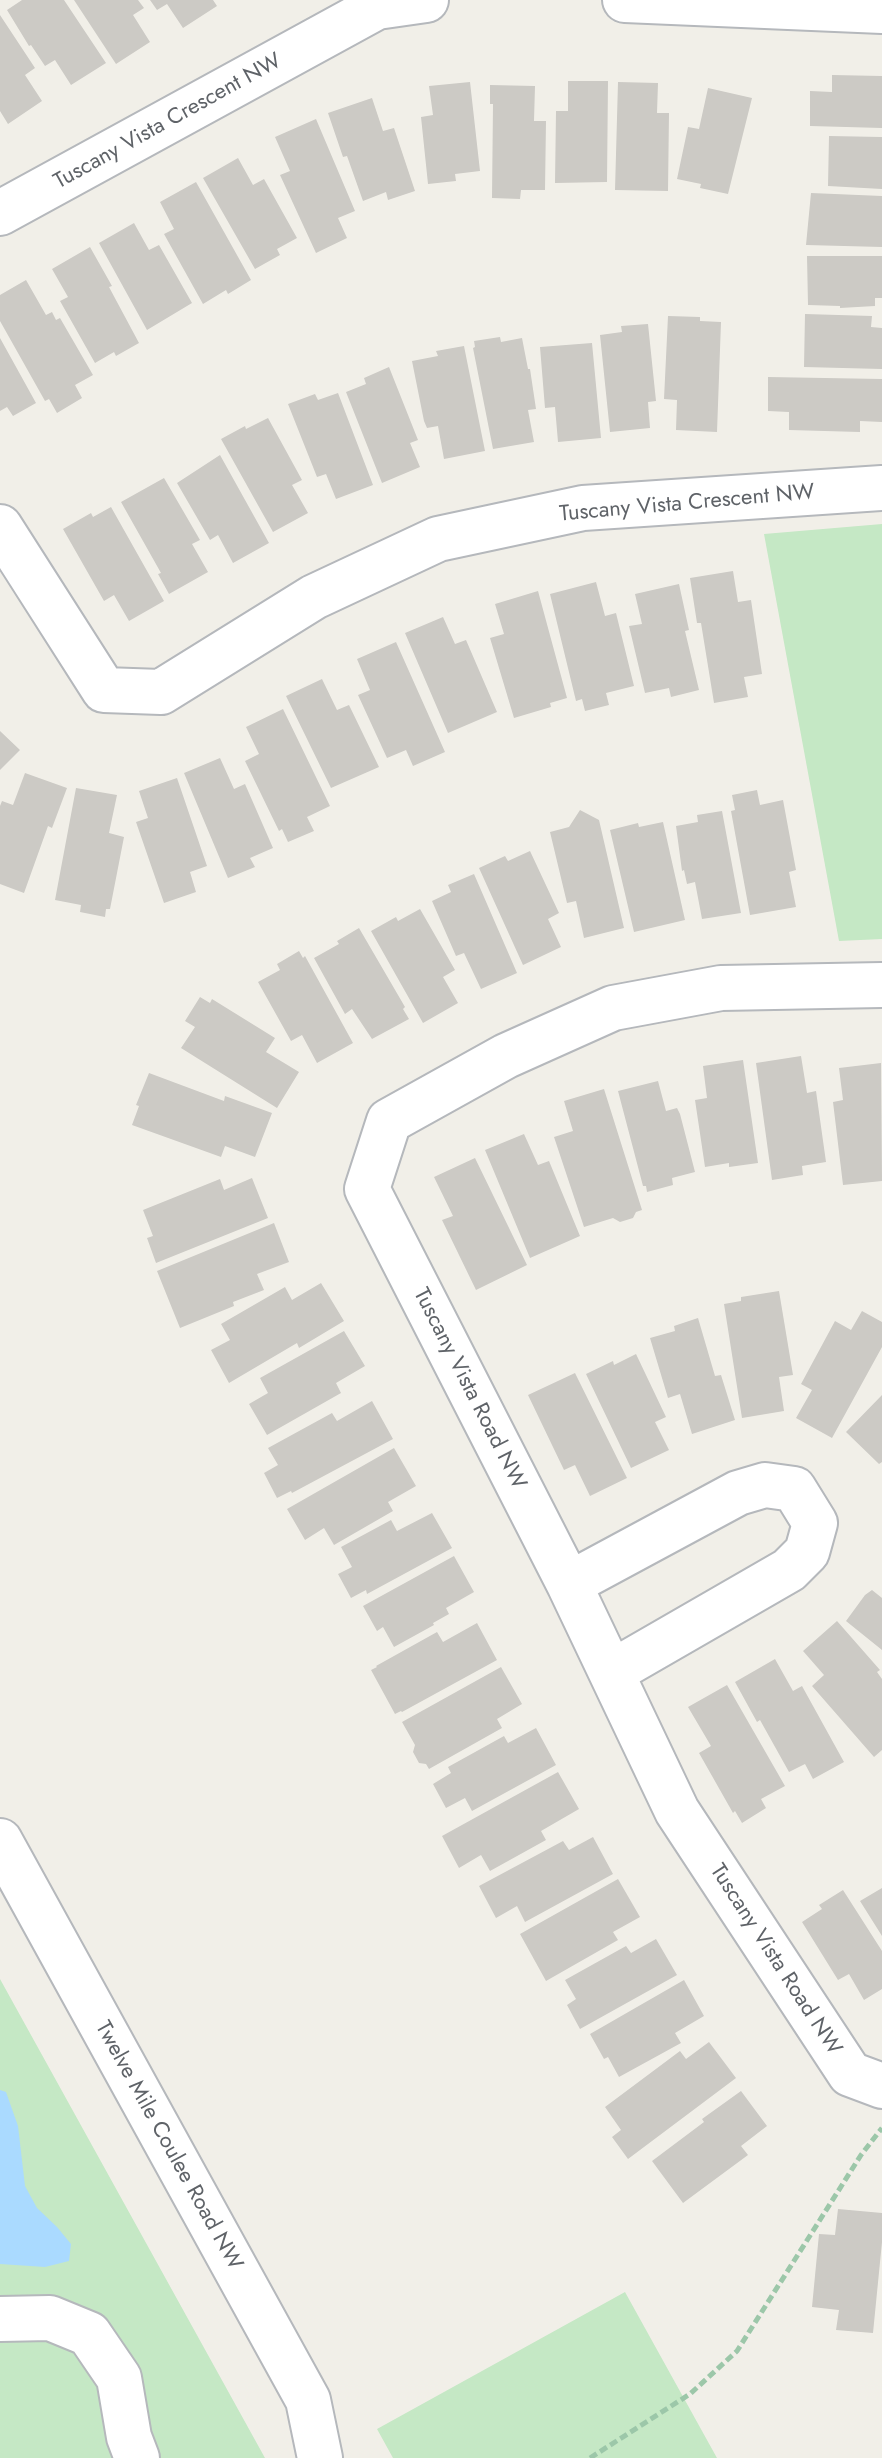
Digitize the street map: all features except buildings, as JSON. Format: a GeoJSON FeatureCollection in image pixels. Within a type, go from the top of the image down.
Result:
{"type":"FeatureCollection","features":[{"type":"Feature","properties":{"kind":"street","name":"Tuscany Vista Crescent NW"},"geometry":{"type":"LineString","coordinates":[[0,213],[377,7],[426,0]]}},
{"type":"Feature","properties":{"kind":"street"},"geometry":{"type":"LineString","coordinates":[[625,0],[882,11]]}},
{"type":"Feature","properties":{"kind":"street","name":"Tuscany Vista Crescent NW"},"geometry":{"type":"LineString","coordinates":[[0,527],[104,690],[161,692],[314,597],[438,539],[583,508],[882,488]]}},
{"type":"Feature","properties":{"kind":"street","name":"Tuscany Vista Road NW"},"geometry":{"type":"LineString","coordinates":[[882,985],[721,988],[613,1008],[506,1056],[389,1121],[367,1189],[569,1584],[677,1811],[850,2074],[882,2086]]}},
{"type":"Feature","properties":{"kind":"street"},"geometry":{"type":"LineString","coordinates":[[569,1584],[738,1493],[765,1485],[794,1489],[815,1523],[807,1552],[789,1570],[612,1672]]}},
{"type":"Feature","properties":{"kind":"street","name":"Twelve Mile Coulee Road NW"},"geometry":{"type":"LineString","coordinates":[[0,1841],[308,2400],[320,2458]]}},
{"type":"Feature","properties":{"kind":"street"},"geometry":{"type":"LineString","coordinates":[[0,2319],[50,2318],[89,2334],[119,2378],[129,2437],[137,2458]]}},
{"type":"Feature","properties":{"kind":"path"},"geometry":{"type":"LineString","coordinates":[[590,2458],[690,2394],[737,2351],[861,2155],[882,2128]]}},
{"type":"Feature","properties":{"kind":"green space"},"geometry":{"type":"Polygon","coordinates":[[[882,524],[882,939],[839,941],[764,534],[882,524]]]}},
{"type":"Feature","properties":{"kind":"green space"},"geometry":{"type":"Polygon","coordinates":[[[0,1979],[265,2458],[0,2458],[0,1979]]]}},
{"type":"Feature","properties":{"kind":"green space"},"geometry":{"type":"Polygon","coordinates":[[[625,2292],[717,2458],[393,2458],[377,2429],[625,2292]]]}},
{"type":"Feature","properties":{"kind":"water"},"geometry":{"type":"Polygon","coordinates":[[[0,2090],[6,2092],[18,2126],[25,2186],[37,2208],[71,2244],[69,2261],[45,2267],[0,2264],[0,2090]]]}}]}
